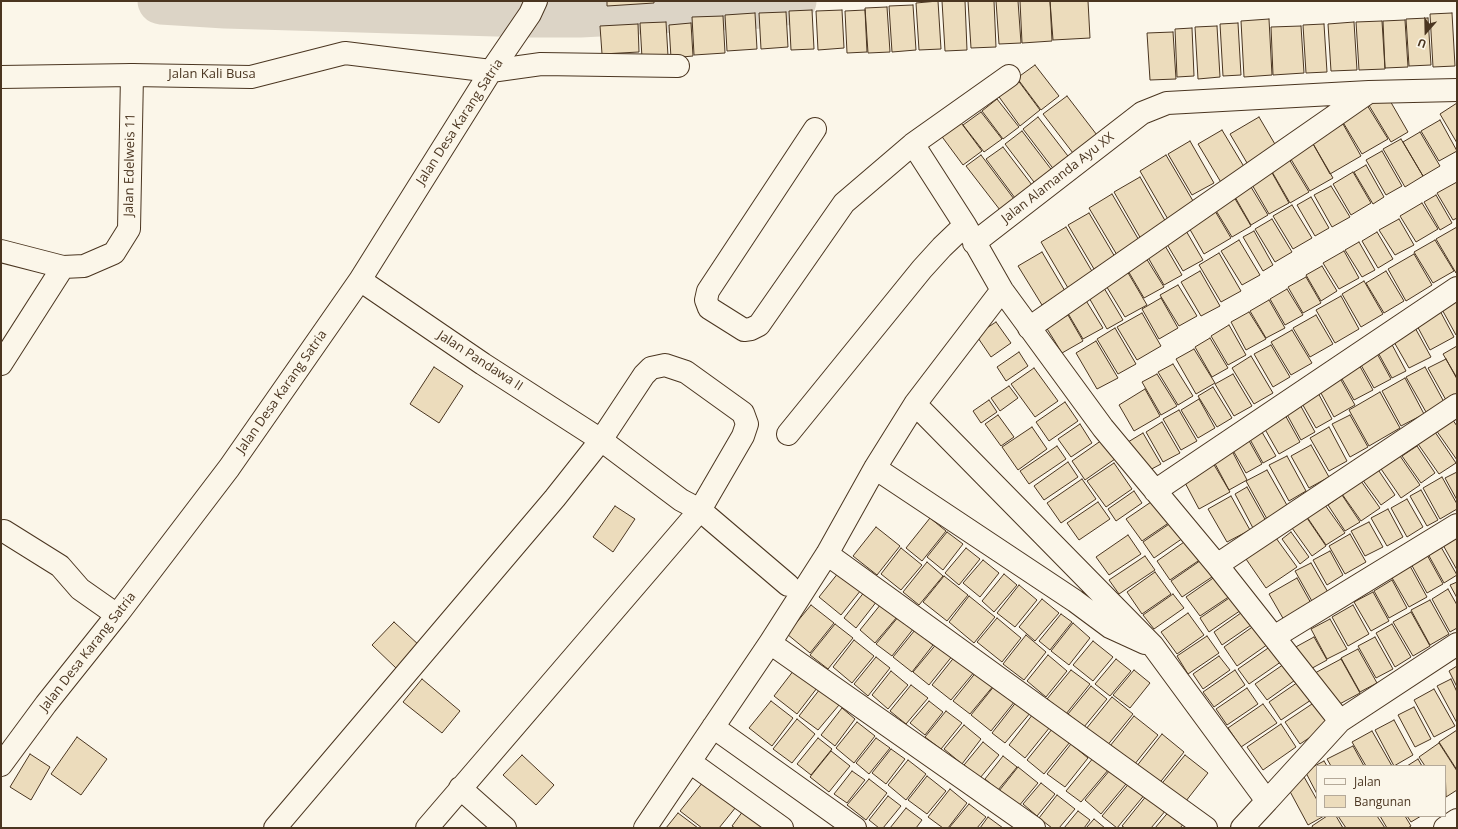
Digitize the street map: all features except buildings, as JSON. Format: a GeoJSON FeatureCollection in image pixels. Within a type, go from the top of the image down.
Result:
{"type":"FeatureCollection","features":[{"type":"Feature","properties":{"kind":"street","name":"Jalan Desa Karang Satria"},"geometry":{"type":"LineString","coordinates":[[1,765],[46,704],[117,615],[229,468],[360,280],[491,71],[530,14],[536,1]]}},
{"type":"Feature","properties":{"kind":"street","name":"Jalan Kali Busa"},"geometry":{"type":"LineString","coordinates":[[1,77],[132,74],[251,77],[345,53],[491,71],[541,64],[678,66]]}},
{"type":"Feature","properties":{"kind":"street","name":"Jalan Edelweis 11"},"geometry":{"type":"LineString","coordinates":[[1,251],[63,267],[84,266],[114,253],[128,229],[132,74]]}},
{"type":"Feature","properties":{"kind":"street"},"geometry":{"type":"LineString","coordinates":[[815,129],[708,291],[706,300],[709,308],[744,330],[751,329],[759,325],[844,203],[913,144],[1009,76]]}},
{"type":"Feature","properties":{"kind":"street","name":"Jalan Alamanda Ayu XX"},"geometry":{"type":"LineString","coordinates":[[788,434],[942,247],[970,234],[1142,113],[1167,103],[1369,92],[1457,90]]}},
{"type":"Feature","properties":{"kind":"street"},"geometry":{"type":"LineString","coordinates":[[1029,328],[1369,92]]}},
{"type":"Feature","properties":{"kind":"street"},"geometry":{"type":"LineString","coordinates":[[913,144],[970,234],[1002,290],[1103,428],[1217,565],[1340,721]]}},
{"type":"Feature","properties":{"kind":"street"},"geometry":{"type":"LineString","coordinates":[[1,364],[7,341],[63,267]]}},
{"type":"Feature","properties":{"kind":"street","name":"Jalan Pandawa II"},"geometry":{"type":"LineString","coordinates":[[360,280],[483,364],[601,440],[682,500],[700,510],[788,585]]}},
{"type":"Feature","properties":{"kind":"street"},"geometry":{"type":"LineString","coordinates":[[1154,491],[1457,288]]}},
{"type":"Feature","properties":{"kind":"street"},"geometry":{"type":"LineString","coordinates":[[645,828],[770,643],[827,554],[875,468],[915,404],[1002,290]]}},
{"type":"Feature","properties":{"kind":"street"},"geometry":{"type":"LineString","coordinates":[[275,828],[510,554],[601,440],[644,375],[651,368],[665,365],[686,372],[743,414],[747,424],[743,436],[700,510],[427,828]]}},
{"type":"Feature","properties":{"kind":"street"},"geometry":{"type":"LineString","coordinates":[[915,404],[1153,646],[1267,801]]}},
{"type":"Feature","properties":{"kind":"street"},"geometry":{"type":"LineString","coordinates":[[1217,565],[1457,405]]}},
{"type":"Feature","properties":{"kind":"street"},"geometry":{"type":"LineString","coordinates":[[875,468],[1075,601],[1110,627],[1153,646]]}},
{"type":"Feature","properties":{"kind":"street"},"geometry":{"type":"LineString","coordinates":[[1274,637],[1457,525]]}},
{"type":"Feature","properties":{"kind":"street"},"geometry":{"type":"LineString","coordinates":[[4,531],[60,566],[80,588],[117,615]]}},
{"type":"Feature","properties":{"kind":"street"},"geometry":{"type":"LineString","coordinates":[[827,554],[1206,828]]}},
{"type":"Feature","properties":{"kind":"street"},"geometry":{"type":"LineString","coordinates":[[770,643],[1034,828]]}},
{"type":"Feature","properties":{"kind":"street"},"geometry":{"type":"LineString","coordinates":[[1242,828],[1340,721],[1457,644]]}},
{"type":"Feature","properties":{"kind":"street"},"geometry":{"type":"LineString","coordinates":[[713,727],[855,828]]}},
{"type":"Feature","properties":{"kind":"street"},"geometry":{"type":"LineString","coordinates":[[690,762],[782,828]]}},
{"type":"Feature","properties":{"kind":"street"},"geometry":{"type":"LineString","coordinates":[[460,788],[505,828]]}},
{"type":"Feature","properties":{"kind":"street"},"geometry":{"type":"LineString","coordinates":[[1445,828],[1457,820]]}},
{"type":"Feature","properties":{"kind":"waterway"},"geometry":{"type":"LineString","coordinates":[[161,1],[225,5],[530,14],[580,14],[763,5],[793,1]]}}]}
